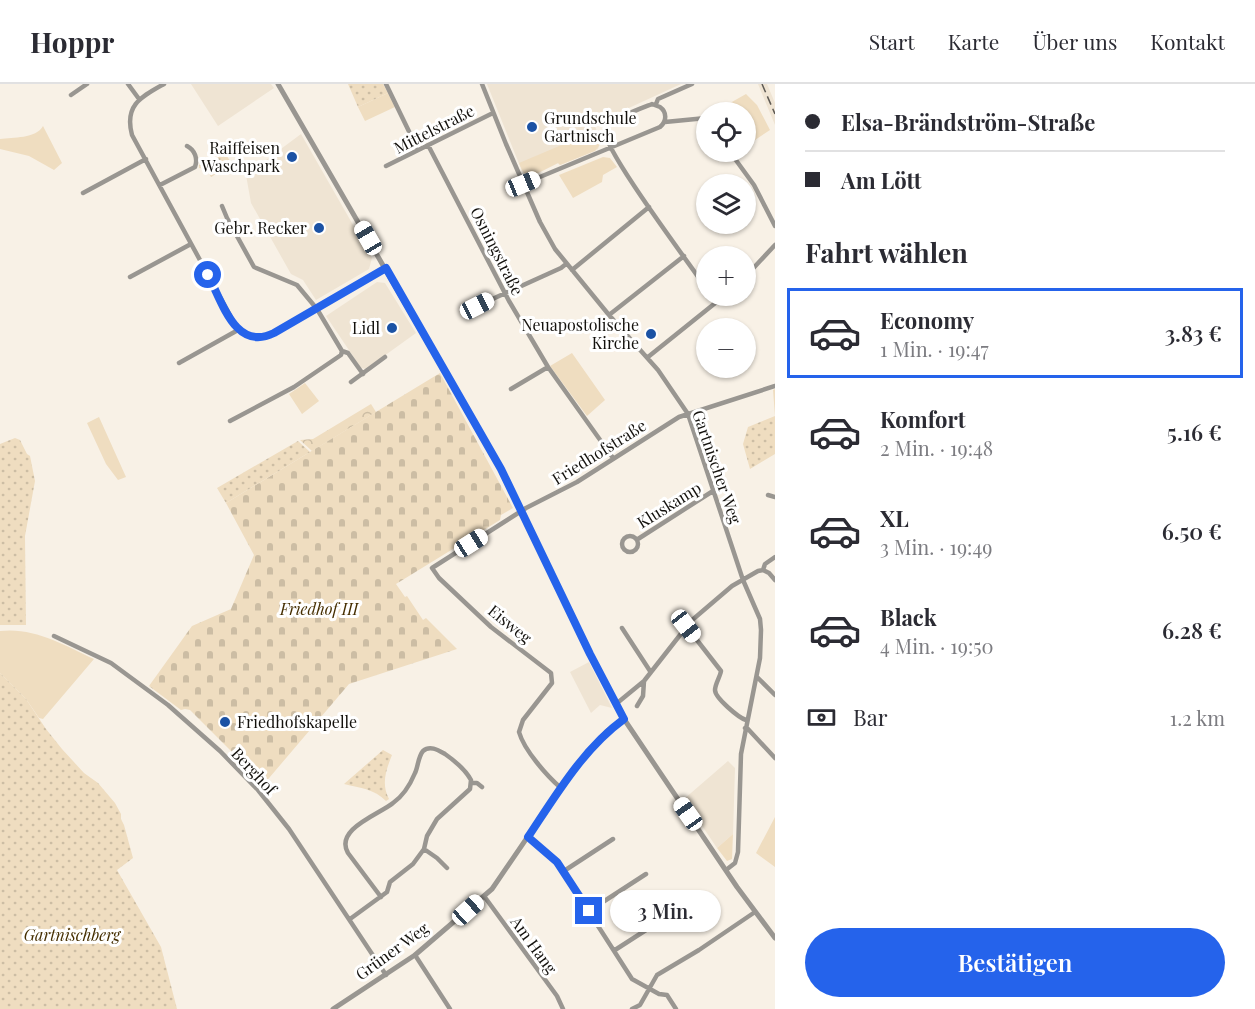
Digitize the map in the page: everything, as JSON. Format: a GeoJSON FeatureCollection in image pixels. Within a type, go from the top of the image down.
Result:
{"type":"FeatureCollection","features":[{"type":"Feature","properties":{"kind":"street"},"geometry":{"type":"LineString","coordinates":[[71,95],[87,84]]}},
{"type":"Feature","properties":{"kind":"street"},"geometry":{"type":"LineString","coordinates":[[128,84],[139,99]]}},
{"type":"Feature","properties":{"kind":"street"},"geometry":{"type":"LineString","coordinates":[[164,84],[139,99],[131,112],[130,128],[238,330],[255,337],[268,336],[386,268]]}},
{"type":"Feature","properties":{"kind":"street"},"geometry":{"type":"LineString","coordinates":[[278,84],[471,415],[522,511],[590,654],[624,719],[775,938]]}},
{"type":"Feature","properties":{"kind":"street"},"geometry":{"type":"LineString","coordinates":[[387,84],[418,150]]}},
{"type":"Feature","properties":{"kind":"street","name":"Gartnischer Weg"},"geometry":{"type":"LineString","coordinates":[[482,84],[523,184],[555,249],[609,315],[648,357],[688,414],[743,580],[760,619],[761,639],[757,677],[746,720],[741,754],[738,852],[735,863],[726,870]]}},
{"type":"Feature","properties":{"kind":"street"},"geometry":{"type":"LineString","coordinates":[[656,104],[658,99],[692,84]]}},
{"type":"Feature","properties":{"kind":"street"},"geometry":{"type":"LineString","coordinates":[[665,122],[665,112],[656,104],[648,105],[611,122],[605,129],[605,134],[610,148],[696,273]]}},
{"type":"Feature","properties":{"kind":"street","name":"Mittelstraße"},"geometry":{"type":"LineString","coordinates":[[386,166],[493,113]]}},
{"type":"Feature","properties":{"kind":"street"},"geometry":{"type":"LineString","coordinates":[[523,184],[660,127],[665,122],[696,119]]}},
{"type":"Feature","properties":{"kind":"street","name":"Osningstraße"},"geometry":{"type":"LineString","coordinates":[[428,145],[505,292],[548,367],[613,458]]}},
{"type":"Feature","properties":{"kind":"street"},"geometry":{"type":"LineString","coordinates":[[160,185],[195,167],[197,157],[187,146]]}},
{"type":"Feature","properties":{"kind":"street"},"geometry":{"type":"LineString","coordinates":[[82,193],[146,159]]}},
{"type":"Feature","properties":{"kind":"street"},"geometry":{"type":"LineString","coordinates":[[737,162],[754,185],[775,226]]}},
{"type":"Feature","properties":{"kind":"street"},"geometry":{"type":"LineString","coordinates":[[222,206],[254,267],[297,285],[317,309],[342,351],[348,353],[363,374]]}},
{"type":"Feature","properties":{"kind":"street"},"geometry":{"type":"LineString","coordinates":[[572,270],[649,207]]}},
{"type":"Feature","properties":{"kind":"street"},"geometry":{"type":"LineString","coordinates":[[130,277],[191,244]]}},
{"type":"Feature","properties":{"kind":"street"},"geometry":{"type":"LineString","coordinates":[[756,265],[775,244]]}},
{"type":"Feature","properties":{"kind":"street"},"geometry":{"type":"LineString","coordinates":[[609,315],[684,256]]}},
{"type":"Feature","properties":{"kind":"street"},"geometry":{"type":"LineString","coordinates":[[477,306],[566,264]]}},
{"type":"Feature","properties":{"kind":"street"},"geometry":{"type":"LineString","coordinates":[[648,357],[711,306]]}},
{"type":"Feature","properties":{"kind":"street"},"geometry":{"type":"LineString","coordinates":[[178,363],[238,330]]}},
{"type":"Feature","properties":{"kind":"street"},"geometry":{"type":"LineString","coordinates":[[230,421],[294,387],[341,355],[342,351]]}},
{"type":"Feature","properties":{"kind":"street"},"geometry":{"type":"LineString","coordinates":[[351,382],[385,357]]}},
{"type":"Feature","properties":{"kind":"street"},"geometry":{"type":"LineString","coordinates":[[511,389],[548,367]]}},
{"type":"Feature","properties":{"kind":"street","name":"Friedhofstraße"},"geometry":{"type":"LineString","coordinates":[[522,511],[577,482],[679,417],[775,386]]}},
{"type":"Feature","properties":{"kind":"street","name":"Kluskamp"},"geometry":{"type":"LineString","coordinates":[[638,538],[714,491]]}},
{"type":"Feature","properties":{"kind":"street"},"geometry":{"type":"LineString","coordinates":[[768,495],[775,497]]}},
{"type":"Feature","properties":{"kind":"street","name":"Eisweg"},"geometry":{"type":"LineString","coordinates":[[522,511],[432,568],[439,578],[491,627],[551,673],[553,680],[550,687],[523,720],[519,732],[524,745],[561,788]]}},
{"type":"Feature","properties":{"kind":"street"},"geometry":{"type":"LineString","coordinates":[[763,570],[765,564],[775,557]]}},
{"type":"Feature","properties":{"kind":"street"},"geometry":{"type":"LineString","coordinates":[[637,706],[643,696],[644,681],[650,671],[686,626],[732,586],[758,571],[763,570],[769,573],[775,580]]}},
{"type":"Feature","properties":{"kind":"street"},"geometry":{"type":"LineString","coordinates":[[686,626],[721,671],[715,689],[716,694],[746,720]]}},
{"type":"Feature","properties":{"kind":"street"},"geometry":{"type":"LineString","coordinates":[[622,628],[650,671]]}},
{"type":"Feature","properties":{"kind":"street","name":"Berghof"},"geometry":{"type":"LineString","coordinates":[[54,636],[98,656],[121,670],[175,710],[220,751],[258,790],[289,829],[386,975]]}},
{"type":"Feature","properties":{"kind":"street"},"geometry":{"type":"LineString","coordinates":[[757,677],[775,695]]}},
{"type":"Feature","properties":{"kind":"street"},"geometry":{"type":"LineString","coordinates":[[616,705],[644,681]]}},
{"type":"Feature","properties":{"kind":"street","name":"Grüner Weg"},"geometry":{"type":"LineString","coordinates":[[333,1009],[415,955],[492,889],[561,788],[607,731],[624,719]]}},
{"type":"Feature","properties":{"kind":"street"},"geometry":{"type":"LineString","coordinates":[[745,728],[775,758]]}},
{"type":"Feature","properties":{"kind":"street"},"geometry":{"type":"LineString","coordinates":[[350,919],[381,897],[387,891],[390,882],[413,864],[424,849],[427,836],[437,819],[467,793],[472,783],[469,776],[455,761],[438,750],[429,748],[423,752],[415,774],[401,796],[389,807],[364,820],[345,841],[346,850],[381,897]]}},
{"type":"Feature","properties":{"kind":"street"},"geometry":{"type":"LineString","coordinates":[[472,783],[477,783],[482,787]]}},
{"type":"Feature","properties":{"kind":"street"},"geometry":{"type":"LineString","coordinates":[[528,837],[543,848],[564,871],[632,979],[659,994],[667,995],[676,1009]]}},
{"type":"Feature","properties":{"kind":"street"},"geometry":{"type":"LineString","coordinates":[[564,871],[613,839]]}},
{"type":"Feature","properties":{"kind":"street"},"geometry":{"type":"LineString","coordinates":[[424,849],[447,868]]}},
{"type":"Feature","properties":{"kind":"street"},"geometry":{"type":"LineString","coordinates":[[589,911],[646,874]]}},
{"type":"Feature","properties":{"kind":"street","name":"Am Hang"},"geometry":{"type":"LineString","coordinates":[[484,896],[557,996],[563,1009]]}},
{"type":"Feature","properties":{"kind":"street"},"geometry":{"type":"LineString","coordinates":[[615,950],[674,912]]}},
{"type":"Feature","properties":{"kind":"street"},"geometry":{"type":"LineString","coordinates":[[632,1009],[640,1005],[657,975],[755,912]]}},
{"type":"Feature","properties":{"kind":"street"},"geometry":{"type":"LineString","coordinates":[[415,955],[450,1009]]}},
{"type":"Feature","properties":{"kind":"shaded area"},"geometry":{"type":"Polygon","coordinates":[[[191,84],[271,84],[274,88],[218,126],[191,84]]]}},
{"type":"Feature","properties":{"kind":"shaded area","name":"Grundschule Gartnisch"},"geometry":{"type":"Polygon","coordinates":[[[487,84],[681,84],[594,124],[601,141],[598,149],[527,176],[522,171],[487,84]]]}},
{"type":"Feature","properties":{"kind":"shaded area"},"geometry":{"type":"Polygon","coordinates":[[[758,84],[767,84],[775,103],[775,125],[758,84]]]}},
{"type":"Feature","properties":{"kind":"shaded area"},"geometry":{"type":"Polygon","coordinates":[[[301,134],[372,258],[369,269],[316,300],[303,280],[291,274],[251,203],[246,175],[301,134]]]}},
{"type":"Feature","properties":{"kind":"shaded area"},"geometry":{"type":"Polygon","coordinates":[[[377,282],[385,283],[416,333],[366,369],[361,368],[326,316],[377,282]]]}},
{"type":"Feature","properties":{"kind":"shaded area"},"geometry":{"type":"Polygon","coordinates":[[[589,662],[612,708],[600,705],[591,713],[570,672],[589,662]]]}},
{"type":"Feature","properties":{"kind":"shaded area"},"geometry":{"type":"Polygon","coordinates":[[[728,761],[735,768],[733,834],[717,848],[684,799],[728,761]]]}},
{"type":"Feature","properties":{"kind":"green space"},"geometry":{"type":"Polygon","coordinates":[[[348,84],[383,84],[388,93],[358,107],[348,84]]]}},
{"type":"Feature","properties":{"kind":"green space"},"geometry":{"type":"Polygon","coordinates":[[[388,93],[395,107],[365,121],[358,107],[388,93]]]}},
{"type":"Feature","properties":{"kind":"green space"},"geometry":{"type":"Polygon","coordinates":[[[746,94],[754,102],[732,102],[746,94]]]}},
{"type":"Feature","properties":{"kind":"green space"},"geometry":{"type":"Polygon","coordinates":[[[756,104],[757,105],[770,130],[756,139],[756,104]]]}},
{"type":"Feature","properties":{"kind":"green space"},"geometry":{"type":"Polygon","coordinates":[[[43,126],[62,163],[54,170],[29,156],[0,149],[0,139],[30,135],[43,126]]]}},
{"type":"Feature","properties":{"kind":"green space"},"geometry":{"type":"Polygon","coordinates":[[[597,130],[601,143],[595,151],[560,165],[558,163],[532,176],[525,174],[521,168],[519,163],[597,130]]]}},
{"type":"Feature","properties":{"kind":"green space"},"geometry":{"type":"Polygon","coordinates":[[[223,150],[232,164],[211,177],[206,169],[199,168],[199,165],[223,150]]]}},
{"type":"Feature","properties":{"kind":"green space"},"geometry":{"type":"Polygon","coordinates":[[[603,157],[610,158],[617,167],[603,175],[602,182],[573,198],[559,175],[603,157]]]}},
{"type":"Feature","properties":{"kind":"green space"},"geometry":{"type":"Polygon","coordinates":[[[572,353],[605,400],[587,416],[550,366],[572,353]]]}},
{"type":"Feature","properties":{"kind":"green space","name":"Friedhof III"},"geometry":{"type":"Polygon","coordinates":[[[440,373],[513,508],[501,515],[500,520],[396,584],[423,620],[426,618],[457,649],[349,684],[264,784],[190,710],[181,710],[149,686],[192,626],[231,609],[254,555],[226,503],[440,373]]]}},
{"type":"Feature","properties":{"kind":"green space"},"geometry":{"type":"Polygon","coordinates":[[[305,383],[319,401],[302,414],[289,394],[305,383]]]}},
{"type":"Feature","properties":{"kind":"green space"},"geometry":{"type":"Polygon","coordinates":[[[775,389],[775,416],[773,390],[775,389]]]}},
{"type":"Feature","properties":{"kind":"green space"},"geometry":{"type":"Polygon","coordinates":[[[371,404],[376,412],[312,451],[300,440],[313,439],[371,404]]]}},
{"type":"Feature","properties":{"kind":"green space"},"geometry":{"type":"Polygon","coordinates":[[[775,416],[775,454],[750,469],[743,444],[748,427],[775,416]]]}},
{"type":"Feature","properties":{"kind":"green space"},"geometry":{"type":"Polygon","coordinates":[[[99,417],[126,477],[118,480],[106,464],[87,423],[99,417]]]}},
{"type":"Feature","properties":{"kind":"green space"},"geometry":{"type":"Polygon","coordinates":[[[15,438],[20,440],[30,456],[35,481],[25,536],[26,625],[0,625],[0,444],[15,438]]]}},
{"type":"Feature","properties":{"kind":"green space"},"geometry":{"type":"Polygon","coordinates":[[[298,441],[310,452],[226,503],[217,488],[298,441]]]}},
{"type":"Feature","properties":{"kind":"green space"},"geometry":{"type":"Polygon","coordinates":[[[13,630],[37,634],[94,659],[43,719],[39,718],[26,699],[0,673],[0,631],[13,630]]]}},
{"type":"Feature","properties":{"kind":"green space","name":"Gartnischberg"},"geometry":{"type":"Polygon","coordinates":[[[0,673],[26,699],[62,749],[84,773],[98,783],[121,814],[133,858],[117,870],[161,947],[177,1009],[0,1009],[0,673]]]}},
{"type":"Feature","properties":{"kind":"green space"},"geometry":{"type":"Polygon","coordinates":[[[383,750],[392,755],[385,782],[389,799],[386,801],[372,791],[344,784],[383,750]]]}},
{"type":"Feature","properties":{"kind":"green space"},"geometry":{"type":"Polygon","coordinates":[[[775,817],[775,867],[756,853],[775,817]]]}},
{"type":"Feature","properties":{"kind":"green space"},"geometry":{"type":"Polygon","coordinates":[[[733,834],[732,859],[727,861],[717,848],[733,834]]]}},
{"type":"Feature","properties":{"kind":"railway"},"geometry":{"type":"LineString","coordinates":[[762,84],[775,114]]}},
{"type":"Feature","properties":{"kind":"place","name":"Grundschule Gartnisch"},"geometry":{"type":"Point","coordinates":[532,127]}},
{"type":"Feature","properties":{"kind":"place","name":"Raiffeisen Waschpark"},"geometry":{"type":"Point","coordinates":[292,157]}},
{"type":"Feature","properties":{"kind":"place","name":"Gebr. Recker"},"geometry":{"type":"Point","coordinates":[319,228]}},
{"type":"Feature","properties":{"kind":"place","name":"Lidl"},"geometry":{"type":"Point","coordinates":[392,328]}},
{"type":"Feature","properties":{"kind":"place","name":"Neuapostolische Kirche"},"geometry":{"type":"Point","coordinates":[651,334]}},
{"type":"Feature","properties":{"kind":"place","name":"Friedhofskapelle"},"geometry":{"type":"Point","coordinates":[225,722]}},
{"type":"Feature","properties":{"kind":"route"},"geometry":{"type":"LineString","coordinates":[[208,275],[238,330],[243,334],[262,338],[386,268],[501,469],[590,654],[624,719],[607,731],[589,751],[528,837],[557,862],[589,911]]}}]}
